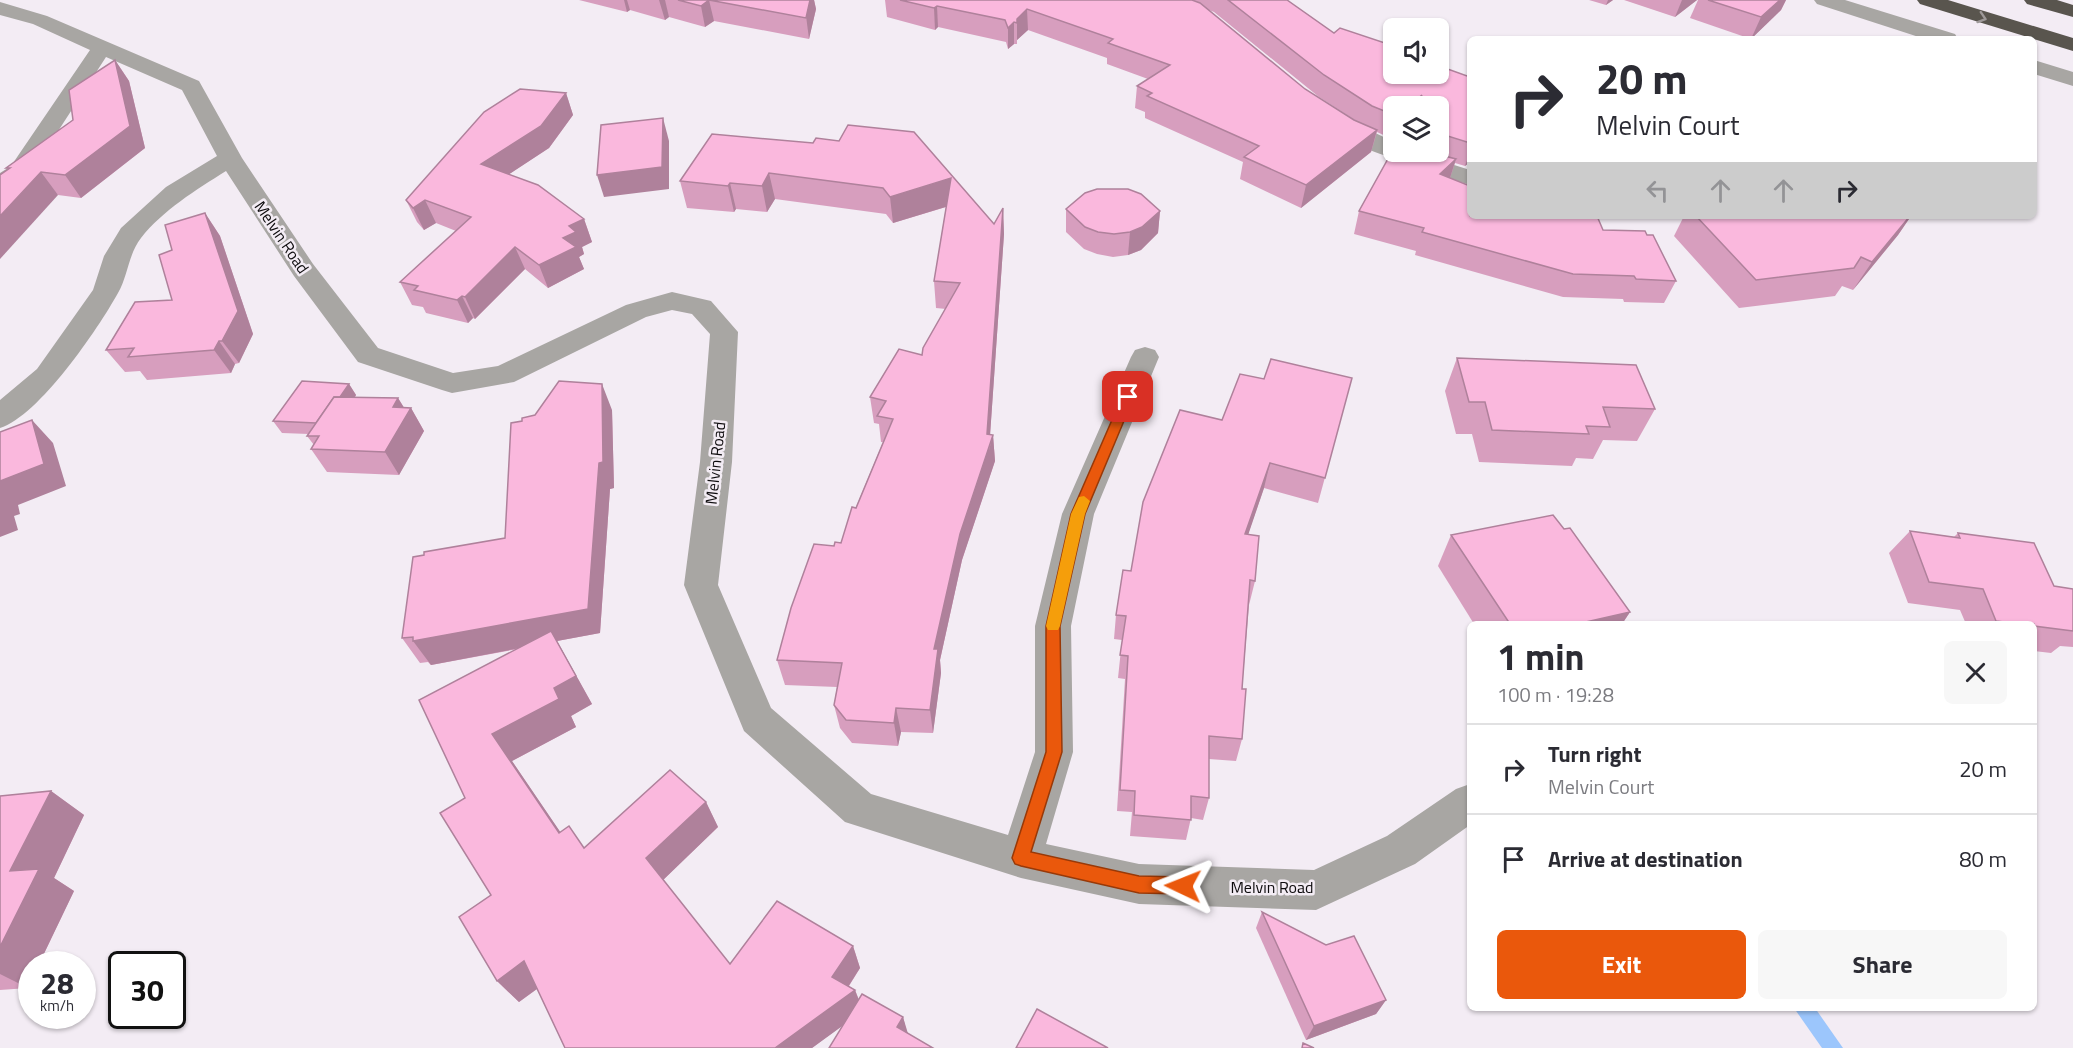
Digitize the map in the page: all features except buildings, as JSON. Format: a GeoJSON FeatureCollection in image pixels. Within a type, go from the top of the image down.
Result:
{"type":"FeatureCollection","features":[{"type":"Feature","properties":{"kind":"highway"},"geometry":{"type":"LineString","coordinates":[[1927,0],[2073,45]]}},
{"type":"Feature","properties":{"kind":"highway"},"geometry":{"type":"LineString","coordinates":[[2034,0],[2073,11]]}},
{"type":"Feature","properties":{"kind":"street"},"geometry":{"type":"LineString","coordinates":[[1824,0],[1938,36]]}},
{"type":"Feature","properties":{"kind":"street","name":"Melvin Road"},"geometry":{"type":"LineString","coordinates":[[0,8],[40,20],[192,86],[230,159],[303,270],[368,355],[452,383],[504,375],[636,311],[672,301],[701,307],[724,332],[716,462],[701,585],[757,719],[859,809],[1021,858],[1139,884],[1316,890],[1401,850],[1467,804]]}},
{"type":"Feature","properties":{"kind":"street"},"geometry":{"type":"LineString","coordinates":[[0,184],[20,171],[102,47]]}},
{"type":"Feature","properties":{"kind":"street"},"geometry":{"type":"LineString","coordinates":[[2037,67],[2073,79]]}},
{"type":"Feature","properties":{"kind":"street"},"geometry":{"type":"LineString","coordinates":[[1320,110],[1359,135],[1383,146]]}},
{"type":"Feature","properties":{"kind":"street"},"geometry":{"type":"LineString","coordinates":[[0,417],[47,376],[106,291],[117,256],[130,234],[175,192],[230,159]]}},
{"type":"Feature","properties":{"kind":"street"},"geometry":{"type":"LineString","coordinates":[[1419,162],[1467,177]]}},
{"type":"Feature","properties":{"kind":"street"},"geometry":{"type":"LineString","coordinates":[[1021,858],[1054,752],[1053,626],[1078,514],[1145,357]]}},
{"type":"Feature","properties":{"kind":"waterway"},"geometry":{"type":"LineString","coordinates":[[1805,1011],[1834,1048]]}},
{"type":"Feature","properties":{"kind":"slow traffic"},"geometry":{"type":"LineString","coordinates":[[1053,626],[1078,514],[1084,501]]}},
{"type":"Feature","properties":{"kind":"route"},"geometry":{"type":"LineString","coordinates":[[1128,397],[1078,514],[1053,626],[1054,752],[1021,858],[1139,884],[1183,886]]}}]}
